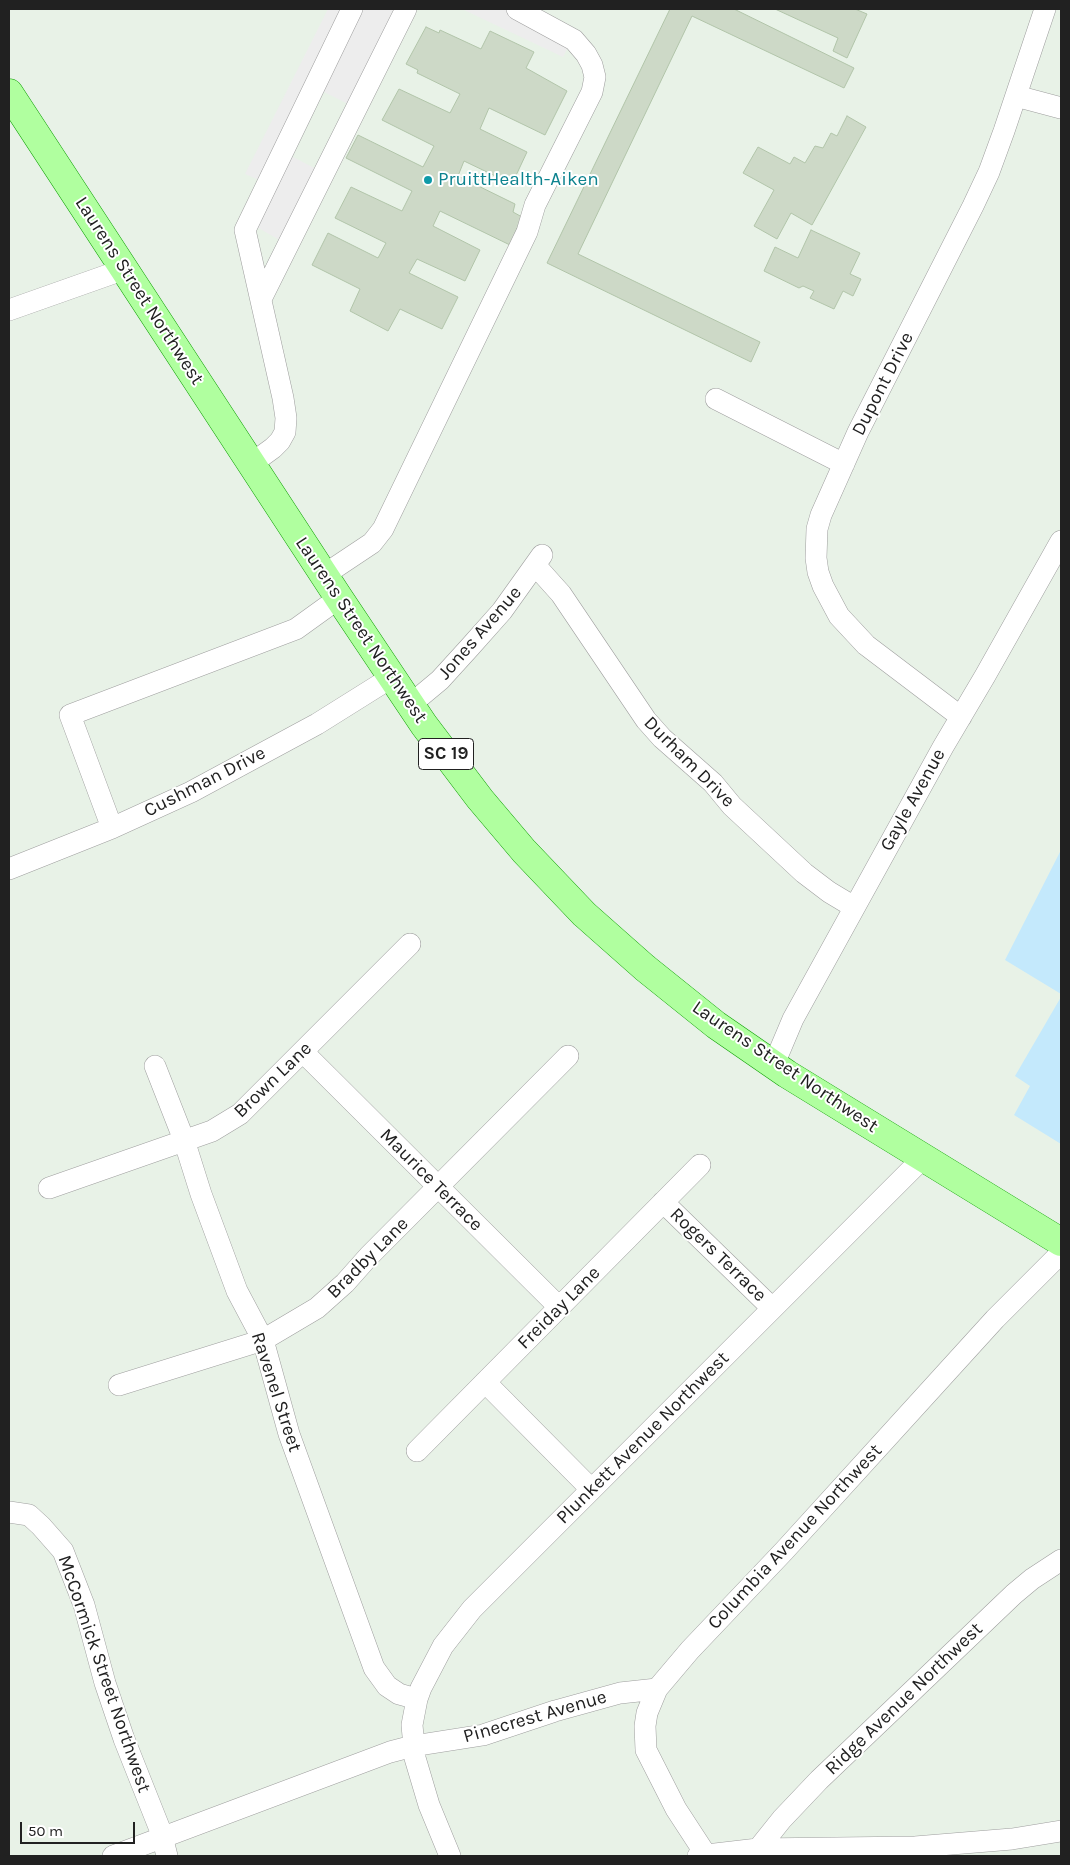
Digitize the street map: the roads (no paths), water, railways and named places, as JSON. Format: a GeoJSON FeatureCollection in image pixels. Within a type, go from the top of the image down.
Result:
{"type":"FeatureCollection","features":[{"type":"Feature","properties":{"kind":"main road","name":"Laurens Street Northwest"},"geometry":{"type":"LineString","coordinates":[[9,92],[410,705],[480,799],[524,851],[584,914],[645,968],[709,1019],[774,1064],[1061,1242]]}},
{"type":"Feature","properties":{"kind":"street"},"geometry":{"type":"LineString","coordinates":[[252,464],[280,441],[285,432],[286,418],[245,230],[352,9]]}},
{"type":"Feature","properties":{"kind":"street"},"geometry":{"type":"LineString","coordinates":[[261,299],[406,9]]}},
{"type":"Feature","properties":{"kind":"street"},"geometry":{"type":"LineString","coordinates":[[324,575],[372,543],[383,529],[527,232],[535,205],[592,92],[595,77],[592,64],[574,40],[517,9]]}},
{"type":"Feature","properties":{"kind":"street","name":"Dupont Drive"},"geometry":{"type":"LineString","coordinates":[[961,717],[866,645],[839,616],[823,586],[816,558],[817,529],[821,515],[858,432],[973,206],[998,147],[1045,9]]}},
{"type":"Feature","properties":{"kind":"street"},"geometry":{"type":"LineString","coordinates":[[1016,96],[1061,108]]}},
{"type":"Feature","properties":{"kind":"street"},"geometry":{"type":"LineString","coordinates":[[9,310],[125,269]]}},
{"type":"Feature","properties":{"kind":"street"},"geometry":{"type":"LineString","coordinates":[[716,399],[844,464]]}},
{"type":"Feature","properties":{"kind":"street","name":"Gayle Avenue"},"geometry":{"type":"LineString","coordinates":[[774,1064],[793,1018],[1061,541]]}},
{"type":"Feature","properties":{"kind":"street","name":"Jones Avenue"},"geometry":{"type":"LineString","coordinates":[[410,705],[440,680],[470,647],[502,611],[539,560]]}},
{"type":"Feature","properties":{"kind":"street","name":"Durham Drive"},"geometry":{"type":"LineString","coordinates":[[539,560],[646,720],[688,762],[713,783],[732,806],[804,873],[829,892],[854,907]]}},
{"type":"Feature","properties":{"kind":"street"},"geometry":{"type":"LineString","coordinates":[[112,828],[70,715],[296,629],[339,598]]}},
{"type":"Feature","properties":{"kind":"street","name":"Cushman Drive"},"geometry":{"type":"LineString","coordinates":[[9,869],[112,828],[191,792],[316,724],[392,677]]}},
{"type":"Feature","properties":{"kind":"street","name":"Brown Lane"},"geometry":{"type":"LineString","coordinates":[[49,1188],[212,1130],[240,1114],[410,944]]}},
{"type":"Feature","properties":{"kind":"street","name":"Maurice Terrace"},"geometry":{"type":"LineString","coordinates":[[303,1052],[559,1307]]}},
{"type":"Feature","properties":{"kind":"street","name":"Bradby Lane"},"geometry":{"type":"LineString","coordinates":[[119,1385],[263,1340],[317,1308],[568,1056]]}},
{"type":"Feature","properties":{"kind":"street","name":"Ravenel Street"},"geometry":{"type":"LineString","coordinates":[[155,1066],[184,1140],[201,1194],[237,1291],[263,1340],[289,1434],[374,1668],[387,1686],[399,1694],[417,1699]]}},
{"type":"Feature","properties":{"kind":"street","name":"Plunkett Avenue Northwest"},"geometry":{"type":"LineString","coordinates":[[413,1746],[412,1725],[417,1699],[431,1667],[456,1627],[772,1308],[924,1158]]}},
{"type":"Feature","properties":{"kind":"street","name":"Freiday Lane"},"geometry":{"type":"LineString","coordinates":[[417,1451],[700,1165]]}},
{"type":"Feature","properties":{"kind":"street","name":"Rogers Terrace"},"geometry":{"type":"LineString","coordinates":[[663,1202],[772,1308]]}},
{"type":"Feature","properties":{"kind":"street","name":"Columbia Avenue Northwest"},"geometry":{"type":"LineString","coordinates":[[702,1855],[646,1750],[646,1720],[651,1701],[657,1689],[690,1650],[784,1551],[996,1319],[1061,1253]]}},
{"type":"Feature","properties":{"kind":"street"},"geometry":{"type":"LineString","coordinates":[[485,1382],[592,1489]]}},
{"type":"Feature","properties":{"kind":"street","name":"McCormick Street Northwest"},"geometry":{"type":"LineString","coordinates":[[9,1512],[29,1515],[63,1551],[84,1606],[105,1683],[165,1847]]}},
{"type":"Feature","properties":{"kind":"street","name":"Ridge Avenue Northwest"},"geometry":{"type":"LineString","coordinates":[[771,1851],[782,1820],[819,1780],[1014,1594],[1032,1579],[1061,1560]]}},
{"type":"Feature","properties":{"kind":"street","name":"Pinecrest Avenue"},"geometry":{"type":"LineString","coordinates":[[113,1856],[165,1847],[243,1806],[390,1752],[413,1746],[483,1735],[555,1711],[620,1693],[657,1689]]}},
{"type":"Feature","properties":{"kind":"street"},"geometry":{"type":"LineString","coordinates":[[413,1746],[429,1806],[450,1856]]}},
{"type":"Feature","properties":{"kind":"street"},"geometry":{"type":"LineString","coordinates":[[702,1855],[771,1851],[844,1852],[1012,1839],[1061,1831]]}},
{"type":"Feature","properties":{"kind":"place","name":"PruittHealth-Aiken"},"geometry":{"type":"Point","coordinates":[428,180]}}]}
